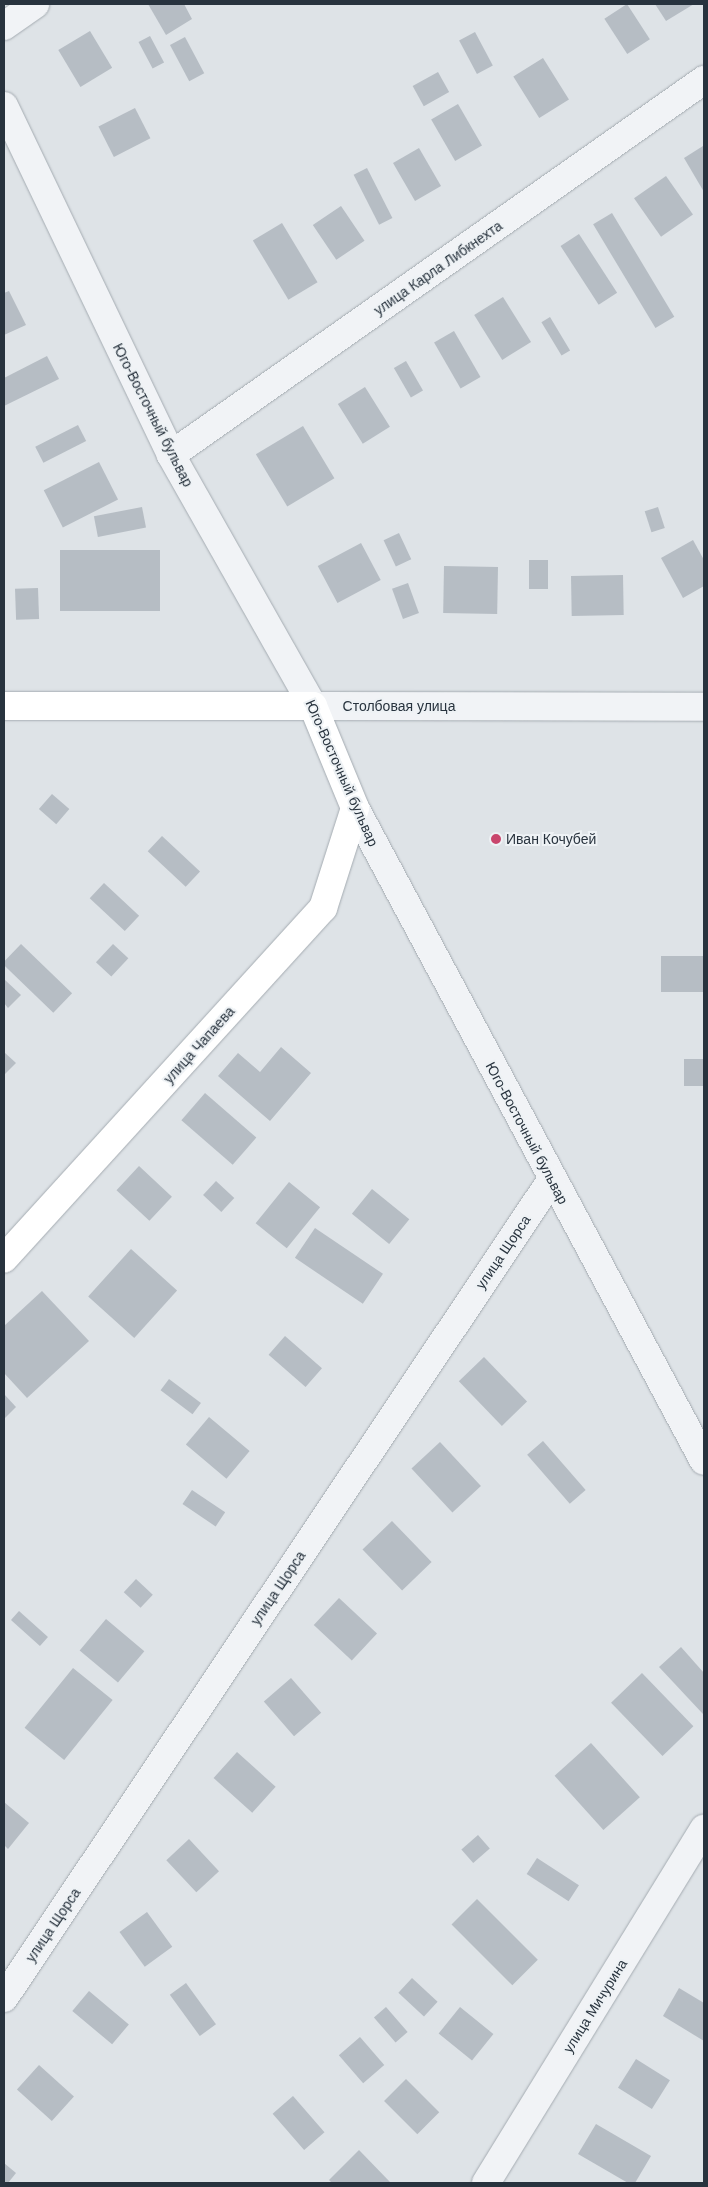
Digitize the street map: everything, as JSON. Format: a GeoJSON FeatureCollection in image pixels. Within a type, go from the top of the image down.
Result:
{"type":"FeatureCollection","features":[{"type":"Feature","properties":{"kind":"main road","name":"Столбовая улица"},"geometry":{"type":"LineString","coordinates":[[4,706],[313,706]]}},
{"type":"Feature","properties":{"kind":"main road","name":"Юго-Восточный бульвар"},"geometry":{"type":"LineString","coordinates":[[313,706],[355,808]]}},
{"type":"Feature","properties":{"kind":"main road","name":"улица Чапаева"},"geometry":{"type":"LineString","coordinates":[[4,1259],[323,908],[355,808]]}},
{"type":"Feature","properties":{"kind":"street"},"geometry":{"type":"LineString","coordinates":[[4,26],[35,4]]}},
{"type":"Feature","properties":{"kind":"street","name":"улица Карла Либкнехта"},"geometry":{"type":"LineString","coordinates":[[171,455],[704,80]]}},
{"type":"Feature","properties":{"kind":"street","name":"Юго-Восточный бульвар"},"geometry":{"type":"LineString","coordinates":[[4,106],[171,455],[313,706]]}},
{"type":"Feature","properties":{"kind":"street","name":"Столбовая улица"},"geometry":{"type":"LineString","coordinates":[[313,706],[704,707]]}},
{"type":"Feature","properties":{"kind":"street","name":"Юго-Восточный бульвар"},"geometry":{"type":"LineString","coordinates":[[355,808],[704,1461]]}},
{"type":"Feature","properties":{"kind":"street","name":"улица Щорса"},"geometry":{"type":"LineString","coordinates":[[4,1998],[552,1178]]}},
{"type":"Feature","properties":{"kind":"street","name":"улица Мичурина"},"geometry":{"type":"LineString","coordinates":[[486,2183],[704,1829]]}},
{"type":"Feature","properties":{"kind":"building"},"geometry":{"type":"Polygon","coordinates":[[[148,4],[184,4],[192,19],[166,35],[148,4]]]}},
{"type":"Feature","properties":{"kind":"building"},"geometry":{"type":"Polygon","coordinates":[[[627,4],[650,39],[627,54],[604,19],[627,4]]]}},
{"type":"Feature","properties":{"kind":"building"},"geometry":{"type":"Polygon","coordinates":[[[655,4],[694,4],[666,21],[655,4]]]}},
{"type":"Feature","properties":{"kind":"building"},"geometry":{"type":"Polygon","coordinates":[[[90,31],[112,68],[80,87],[58,50],[90,31]]]}},
{"type":"Feature","properties":{"kind":"building"},"geometry":{"type":"Polygon","coordinates":[[[475,32],[493,66],[477,74],[459,40],[475,32]]]}},
{"type":"Feature","properties":{"kind":"building"},"geometry":{"type":"Polygon","coordinates":[[[150,36],[164,62],[153,69],[139,42],[150,36]]]}},
{"type":"Feature","properties":{"kind":"building"},"geometry":{"type":"Polygon","coordinates":[[[185,37],[204,73],[189,81],[170,45],[185,37]]]}},
{"type":"Feature","properties":{"kind":"building"},"geometry":{"type":"Polygon","coordinates":[[[543,58],[569,100],[539,118],[513,77],[543,58]]]}},
{"type":"Feature","properties":{"kind":"building"},"geometry":{"type":"Polygon","coordinates":[[[438,72],[449,92],[424,106],[413,86],[438,72]]]}},
{"type":"Feature","properties":{"kind":"building"},"geometry":{"type":"Polygon","coordinates":[[[458,104],[482,146],[455,161],[431,120],[458,104]]]}},
{"type":"Feature","properties":{"kind":"building"},"geometry":{"type":"Polygon","coordinates":[[[135,108],[150,138],[114,157],[98,127],[135,108]]]}},
{"type":"Feature","properties":{"kind":"building"},"geometry":{"type":"Polygon","coordinates":[[[703,146],[704,148],[704,192],[684,158],[703,146]]]}},
{"type":"Feature","properties":{"kind":"building"},"geometry":{"type":"Polygon","coordinates":[[[419,148],[441,186],[415,201],[393,163],[419,148]]]}},
{"type":"Feature","properties":{"kind":"building"},"geometry":{"type":"Polygon","coordinates":[[[367,168],[392,218],[379,225],[354,175],[367,168]]]}},
{"type":"Feature","properties":{"kind":"building"},"geometry":{"type":"Polygon","coordinates":[[[666,176],[693,215],[661,237],[634,198],[666,176]]]}},
{"type":"Feature","properties":{"kind":"building"},"geometry":{"type":"Polygon","coordinates":[[[341,206],[364,241],[336,260],[313,225],[341,206]]]}},
{"type":"Feature","properties":{"kind":"building"},"geometry":{"type":"Polygon","coordinates":[[[612,213],[674,317],[655,328],[593,224],[612,213]]]}},
{"type":"Feature","properties":{"kind":"building"},"geometry":{"type":"Polygon","coordinates":[[[282,223],[318,282],[288,300],[253,241],[282,223]]]}},
{"type":"Feature","properties":{"kind":"building"},"geometry":{"type":"Polygon","coordinates":[[[579,234],[617,293],[599,305],[561,246],[579,234]]]}},
{"type":"Feature","properties":{"kind":"building"},"geometry":{"type":"Polygon","coordinates":[[[9,291],[26,325],[4,335],[4,293],[9,291]]]}},
{"type":"Feature","properties":{"kind":"building"},"geometry":{"type":"Polygon","coordinates":[[[503,297],[531,342],[502,360],[474,315],[503,297]]]}},
{"type":"Feature","properties":{"kind":"building"},"geometry":{"type":"Polygon","coordinates":[[[550,317],[570,350],[562,356],[541,322],[550,317]]]}},
{"type":"Feature","properties":{"kind":"building"},"geometry":{"type":"Polygon","coordinates":[[[454,331],[481,377],[461,388],[434,342],[454,331]]]}},
{"type":"Feature","properties":{"kind":"building"},"geometry":{"type":"Polygon","coordinates":[[[47,356],[59,379],[4,406],[4,378],[47,356]]]}},
{"type":"Feature","properties":{"kind":"building"},"geometry":{"type":"Polygon","coordinates":[[[406,361],[423,390],[411,397],[394,368],[406,361]]]}},
{"type":"Feature","properties":{"kind":"building"},"geometry":{"type":"Polygon","coordinates":[[[365,387],[390,427],[363,444],[338,404],[365,387]]]}},
{"type":"Feature","properties":{"kind":"building"},"geometry":{"type":"Polygon","coordinates":[[[78,425],[86,441],[43,463],[35,447],[78,425]]]}},
{"type":"Feature","properties":{"kind":"building"},"geometry":{"type":"Polygon","coordinates":[[[303,426],[334,478],[287,507],[256,454],[303,426]]]}},
{"type":"Feature","properties":{"kind":"building"},"geometry":{"type":"Polygon","coordinates":[[[99,462],[118,499],[63,528],[44,490],[99,462]]]}},
{"type":"Feature","properties":{"kind":"building"},"geometry":{"type":"Polygon","coordinates":[[[142,507],[146,528],[98,537],[94,516],[142,507]]]}},
{"type":"Feature","properties":{"kind":"building"},"geometry":{"type":"Polygon","coordinates":[[[658,507],[665,528],[651,532],[645,511],[658,507]]]}},
{"type":"Feature","properties":{"kind":"building"},"geometry":{"type":"Polygon","coordinates":[[[399,533],[411,559],[396,566],[384,540],[399,533]]]}},
{"type":"Feature","properties":{"kind":"building"},"geometry":{"type":"Polygon","coordinates":[[[693,540],[704,560],[704,586],[683,598],[661,558],[693,540]]]}},
{"type":"Feature","properties":{"kind":"building"},"geometry":{"type":"Polygon","coordinates":[[[361,543],[381,580],[337,603],[318,566],[361,543]]]}},
{"type":"Feature","properties":{"kind":"building"},"geometry":{"type":"Polygon","coordinates":[[[60,550],[160,550],[160,611],[60,611],[60,550]]]}},
{"type":"Feature","properties":{"kind":"building"},"geometry":{"type":"Polygon","coordinates":[[[529,560],[548,560],[548,589],[529,589],[529,560]]]}},
{"type":"Feature","properties":{"kind":"building"},"geometry":{"type":"Polygon","coordinates":[[[444,566],[498,567],[497,614],[443,613],[444,566]]]}},
{"type":"Feature","properties":{"kind":"building"},"geometry":{"type":"Polygon","coordinates":[[[623,575],[624,615],[572,616],[571,576],[623,575]]]}},
{"type":"Feature","properties":{"kind":"building"},"geometry":{"type":"Polygon","coordinates":[[[408,583],[419,613],[403,619],[392,589],[408,583]]]}},
{"type":"Feature","properties":{"kind":"building"},"geometry":{"type":"Polygon","coordinates":[[[38,588],[39,619],[16,620],[15,589],[38,588]]]}},
{"type":"Feature","properties":{"kind":"building"},"geometry":{"type":"Polygon","coordinates":[[[52,794],[69,809],[56,824],[39,809],[52,794]]]}},
{"type":"Feature","properties":{"kind":"building"},"geometry":{"type":"Polygon","coordinates":[[[162,836],[200,871],[186,887],[148,851],[162,836]]]}},
{"type":"Feature","properties":{"kind":"building"},"geometry":{"type":"Polygon","coordinates":[[[104,883],[139,916],[125,931],[90,898],[104,883]]]}},
{"type":"Feature","properties":{"kind":"building"},"geometry":{"type":"Polygon","coordinates":[[[21,944],[72,993],[53,1013],[4,965],[4,962],[21,944]]]}},
{"type":"Feature","properties":{"kind":"building"},"geometry":{"type":"Polygon","coordinates":[[[113,944],[128,958],[111,977],[96,962],[113,944]]]}},
{"type":"Feature","properties":{"kind":"building"},"geometry":{"type":"Polygon","coordinates":[[[661,956],[704,956],[704,992],[661,992],[661,956]]]}},
{"type":"Feature","properties":{"kind":"building"},"geometry":{"type":"Polygon","coordinates":[[[4,979],[21,995],[8,1008],[4,1003],[4,979]]]}},
{"type":"Feature","properties":{"kind":"building"},"geometry":{"type":"Polygon","coordinates":[[[281,1047],[311,1073],[270,1121],[218,1076],[238,1053],[260,1072],[281,1047]]]}},
{"type":"Feature","properties":{"kind":"building"},"geometry":{"type":"Polygon","coordinates":[[[4,1052],[16,1063],[4,1075],[4,1052]]]}},
{"type":"Feature","properties":{"kind":"building"},"geometry":{"type":"Polygon","coordinates":[[[684,1059],[704,1059],[704,1086],[684,1086],[684,1059]]]}},
{"type":"Feature","properties":{"kind":"building"},"geometry":{"type":"Polygon","coordinates":[[[205,1093],[256,1138],[233,1165],[181,1120],[205,1093]]]}},
{"type":"Feature","properties":{"kind":"building"},"geometry":{"type":"Polygon","coordinates":[[[139,1166],[172,1197],[149,1221],[116,1190],[139,1166]]]}},
{"type":"Feature","properties":{"kind":"building"},"geometry":{"type":"Polygon","coordinates":[[[216,1181],[234,1198],[221,1212],[203,1195],[216,1181]]]}},
{"type":"Feature","properties":{"kind":"building"},"geometry":{"type":"Polygon","coordinates":[[[289,1182],[320,1207],[287,1248],[256,1223],[289,1182]]]}},
{"type":"Feature","properties":{"kind":"building"},"geometry":{"type":"Polygon","coordinates":[[[372,1189],[409,1219],[389,1244],[352,1214],[372,1189]]]}},
{"type":"Feature","properties":{"kind":"building"},"geometry":{"type":"Polygon","coordinates":[[[315,1228],[383,1274],[363,1304],[295,1258],[315,1228]]]}},
{"type":"Feature","properties":{"kind":"building"},"geometry":{"type":"Polygon","coordinates":[[[131,1249],[177,1290],[134,1338],[88,1297],[131,1249]]]}},
{"type":"Feature","properties":{"kind":"building"},"geometry":{"type":"Polygon","coordinates":[[[42,1291],[89,1341],[27,1398],[4,1373],[4,1326],[42,1291]]]}},
{"type":"Feature","properties":{"kind":"building"},"geometry":{"type":"Polygon","coordinates":[[[285,1336],[322,1368],[306,1387],[269,1355],[285,1336]]]}},
{"type":"Feature","properties":{"kind":"building"},"geometry":{"type":"Polygon","coordinates":[[[484,1357],[527,1402],[502,1426],[459,1381],[484,1357]]]}},
{"type":"Feature","properties":{"kind":"building"},"geometry":{"type":"Polygon","coordinates":[[[169,1379],[201,1403],[193,1414],[161,1390],[169,1379]]]}},
{"type":"Feature","properties":{"kind":"building"},"geometry":{"type":"Polygon","coordinates":[[[4,1394],[16,1407],[4,1419],[4,1394]]]}},
{"type":"Feature","properties":{"kind":"building"},"geometry":{"type":"Polygon","coordinates":[[[209,1417],[250,1451],[226,1479],[186,1445],[209,1417]]]}},
{"type":"Feature","properties":{"kind":"building"},"geometry":{"type":"Polygon","coordinates":[[[543,1441],[586,1490],[570,1504],[527,1455],[543,1441]]]}},
{"type":"Feature","properties":{"kind":"building"},"geometry":{"type":"Polygon","coordinates":[[[440,1442],[481,1486],[452,1512],[411,1469],[440,1442]]]}},
{"type":"Feature","properties":{"kind":"building"},"geometry":{"type":"Polygon","coordinates":[[[192,1490],[225,1512],[216,1526],[182,1504],[192,1490]]]}},
{"type":"Feature","properties":{"kind":"building"},"geometry":{"type":"Polygon","coordinates":[[[392,1521],[432,1562],[402,1590],[363,1549],[392,1521]]]}},
{"type":"Feature","properties":{"kind":"building"},"geometry":{"type":"Polygon","coordinates":[[[136,1579],[153,1595],[141,1608],[124,1592],[136,1579]]]}},
{"type":"Feature","properties":{"kind":"building"},"geometry":{"type":"Polygon","coordinates":[[[339,1598],[377,1633],[352,1661],[314,1625],[339,1598]]]}},
{"type":"Feature","properties":{"kind":"building"},"geometry":{"type":"Polygon","coordinates":[[[19,1611],[48,1637],[40,1646],[11,1620],[19,1611]]]}},
{"type":"Feature","properties":{"kind":"building"},"geometry":{"type":"Polygon","coordinates":[[[106,1619],[144,1651],[118,1683],[80,1650],[106,1619]]]}},
{"type":"Feature","properties":{"kind":"building"},"geometry":{"type":"Polygon","coordinates":[[[681,1647],[704,1673],[703,1714],[659,1667],[681,1647]]]}},
{"type":"Feature","properties":{"kind":"building"},"geometry":{"type":"Polygon","coordinates":[[[73,1668],[113,1700],[64,1760],[25,1728],[73,1668]]]}},
{"type":"Feature","properties":{"kind":"building"},"geometry":{"type":"Polygon","coordinates":[[[642,1673],[693,1726],[662,1756],[611,1703],[642,1673]]]}},
{"type":"Feature","properties":{"kind":"building"},"geometry":{"type":"Polygon","coordinates":[[[291,1678],[321,1713],[294,1736],[264,1702],[291,1678]]]}},
{"type":"Feature","properties":{"kind":"building"},"geometry":{"type":"Polygon","coordinates":[[[591,1743],[640,1797],[603,1830],[555,1776],[591,1743]]]}},
{"type":"Feature","properties":{"kind":"building"},"geometry":{"type":"Polygon","coordinates":[[[237,1752],[276,1787],[252,1813],[214,1778],[237,1752]]]}},
{"type":"Feature","properties":{"kind":"building"},"geometry":{"type":"Polygon","coordinates":[[[4,1802],[29,1823],[8,1849],[4,1845],[4,1802]]]}},
{"type":"Feature","properties":{"kind":"building"},"geometry":{"type":"Polygon","coordinates":[[[478,1835],[490,1849],[473,1863],[461,1849],[478,1835]]]}},
{"type":"Feature","properties":{"kind":"building"},"geometry":{"type":"Polygon","coordinates":[[[189,1839],[219,1871],[196,1892],[166,1860],[189,1839]]]}},
{"type":"Feature","properties":{"kind":"building"},"geometry":{"type":"Polygon","coordinates":[[[537,1858],[579,1885],[569,1901],[527,1874],[537,1858]]]}},
{"type":"Feature","properties":{"kind":"building"},"geometry":{"type":"Polygon","coordinates":[[[477,1899],[538,1960],[512,1985],[452,1924],[477,1899]]]}},
{"type":"Feature","properties":{"kind":"building"},"geometry":{"type":"Polygon","coordinates":[[[147,1912],[172,1947],[145,1967],[119,1932],[147,1912]]]}},
{"type":"Feature","properties":{"kind":"building"},"geometry":{"type":"Polygon","coordinates":[[[412,1978],[438,2002],[424,2016],[398,1993],[412,1978]]]}},
{"type":"Feature","properties":{"kind":"building"},"geometry":{"type":"Polygon","coordinates":[[[186,1983],[216,2024],[200,2036],[170,1995],[186,1983]]]}},
{"type":"Feature","properties":{"kind":"building"},"geometry":{"type":"Polygon","coordinates":[[[679,1988],[704,2003],[704,2041],[663,2016],[679,1988]]]}},
{"type":"Feature","properties":{"kind":"building"},"geometry":{"type":"Polygon","coordinates":[[[89,1991],[129,2024],[112,2044],[72,2011],[89,1991]]]}},
{"type":"Feature","properties":{"kind":"building"},"geometry":{"type":"Polygon","coordinates":[[[386,2007],[408,2032],[396,2042],[374,2017],[386,2007]]]}},
{"type":"Feature","properties":{"kind":"building"},"geometry":{"type":"Polygon","coordinates":[[[460,2007],[493,2034],[472,2060],[439,2033],[460,2007]]]}},
{"type":"Feature","properties":{"kind":"building"},"geometry":{"type":"Polygon","coordinates":[[[360,2037],[384,2065],[363,2083],[339,2055],[360,2037]]]}},
{"type":"Feature","properties":{"kind":"building"},"geometry":{"type":"Polygon","coordinates":[[[636,2059],[670,2080],[652,2109],[618,2088],[636,2059]]]}},
{"type":"Feature","properties":{"kind":"building"},"geometry":{"type":"Polygon","coordinates":[[[39,2065],[74,2096],[52,2121],[17,2090],[39,2065]]]}},
{"type":"Feature","properties":{"kind":"building"},"geometry":{"type":"Polygon","coordinates":[[[406,2079],[439,2112],[417,2134],[384,2101],[406,2079]]]}},
{"type":"Feature","properties":{"kind":"building"},"geometry":{"type":"Polygon","coordinates":[[[293,2096],[324,2132],[304,2150],[273,2114],[293,2096]]]}},
{"type":"Feature","properties":{"kind":"building"},"geometry":{"type":"Polygon","coordinates":[[[596,2124],[651,2156],[635,2183],[628,2183],[578,2154],[596,2124]]]}},
{"type":"Feature","properties":{"kind":"building"},"geometry":{"type":"Polygon","coordinates":[[[359,2150],[391,2183],[332,2183],[329,2180],[359,2150]]]}},
{"type":"Feature","properties":{"kind":"building"},"geometry":{"type":"Polygon","coordinates":[[[4,2163],[16,2173],[8,2183],[4,2183],[4,2163]]]}},
{"type":"Feature","properties":{"kind":"place","name":"Иван Кочубей"},"geometry":{"type":"Point","coordinates":[496,839]}}]}
